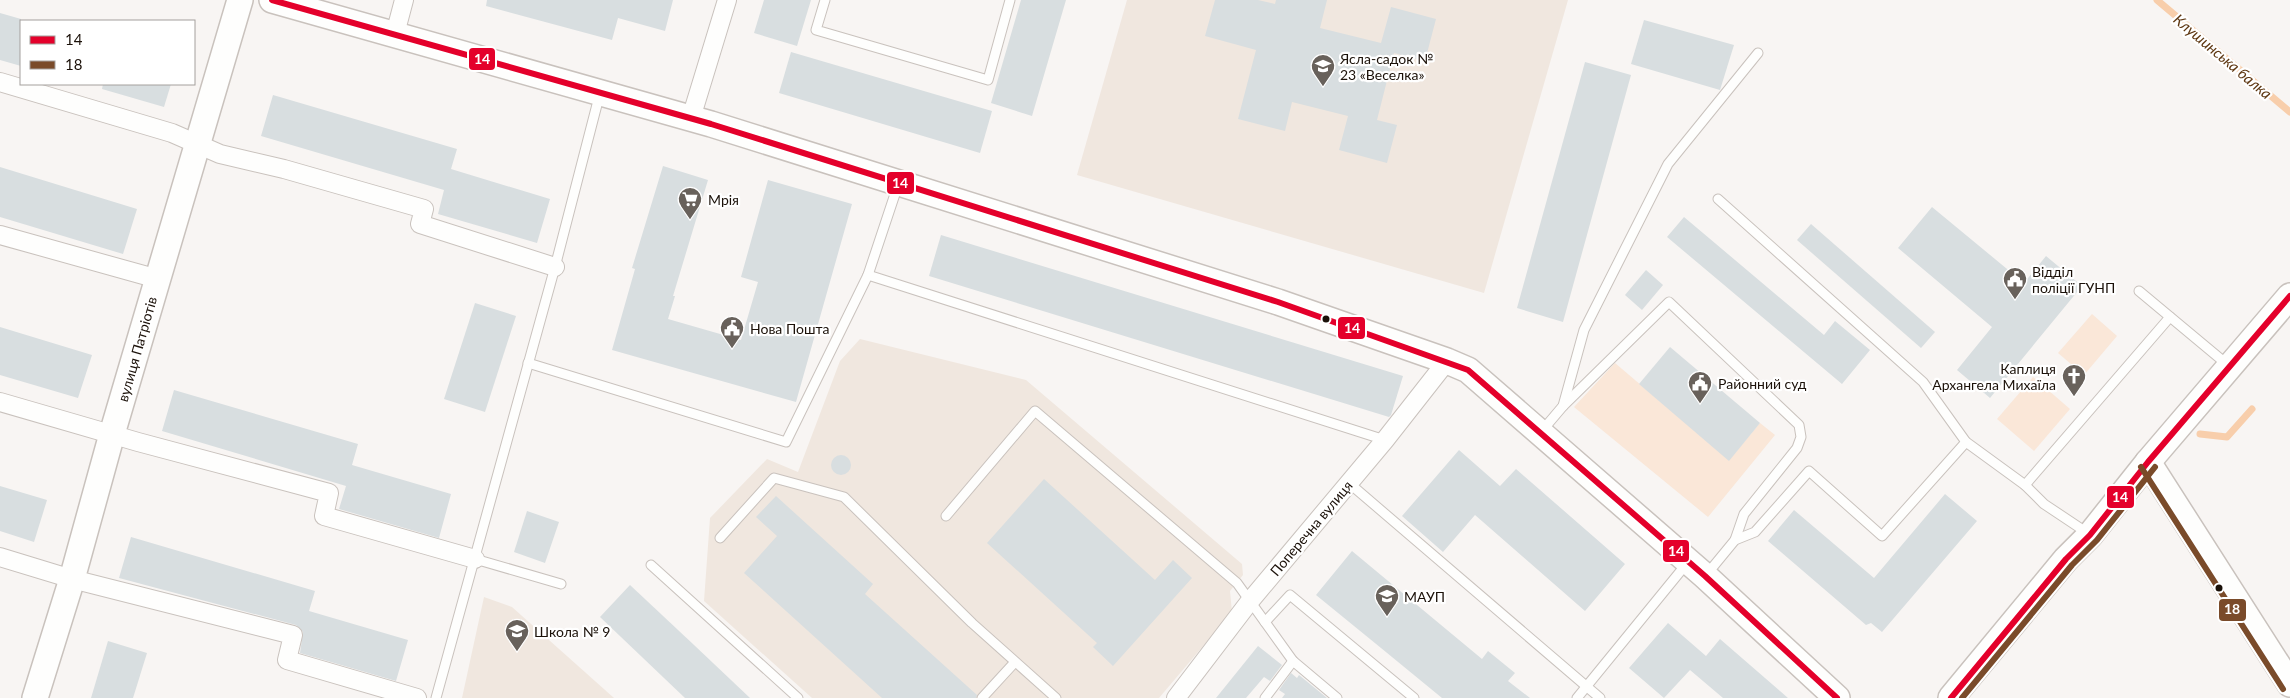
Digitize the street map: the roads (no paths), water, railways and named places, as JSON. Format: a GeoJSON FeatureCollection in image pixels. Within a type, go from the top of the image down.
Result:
{"type":"FeatureCollection","features":[{"type":"Feature","properties":{"kind":"street","name":"вулиця Патріотів"},"geometry":{"type":"LineString","coordinates":[[35,698],[72,579],[112,434],[240,0]]}},
{"type":"Feature","properties":{"kind":"street"},"geometry":{"type":"LineString","coordinates":[[272,0],[690,118],[899,182],[1278,302],[1468,370],[1696,569],[1837,698]]}},
{"type":"Feature","properties":{"kind":"street"},"geometry":{"type":"LineString","coordinates":[[394,34],[404,0]]}},
{"type":"Feature","properties":{"kind":"street"},"geometry":{"type":"LineString","coordinates":[[690,118],[727,0]]}},
{"type":"Feature","properties":{"kind":"street"},"geometry":{"type":"LineString","coordinates":[[0,82],[172,132],[220,154],[284,169],[424,209],[420,224],[555,267]]}},
{"type":"Feature","properties":{"kind":"street"},"geometry":{"type":"LineString","coordinates":[[0,236],[158,279]]}},
{"type":"Feature","properties":{"kind":"street"},"geometry":{"type":"LineString","coordinates":[[1951,698],[2066,559],[2090,535],[2148,462],[2290,296]]}},
{"type":"Feature","properties":{"kind":"street","name":"Поперечна вулиця"},"geometry":{"type":"LineString","coordinates":[[1176,698],[1250,601],[1385,440],[1447,361]]}},
{"type":"Feature","properties":{"kind":"street"},"geometry":{"type":"LineString","coordinates":[[0,402],[329,493],[324,516],[475,559]]}},
{"type":"Feature","properties":{"kind":"street"},"geometry":{"type":"LineString","coordinates":[[2148,462],[2290,684]]}},
{"type":"Feature","properties":{"kind":"street"},"geometry":{"type":"LineString","coordinates":[[0,557],[72,579],[293,635],[288,660],[417,698]]}},
{"type":"Feature","properties":{"kind":"lane"},"geometry":{"type":"LineString","coordinates":[[825,0],[816,30],[988,80],[1010,0]]}},
{"type":"Feature","properties":{"kind":"lane"},"geometry":{"type":"LineString","coordinates":[[1564,406],[1584,330],[1668,164],[1758,53]]}},
{"type":"Feature","properties":{"kind":"lane"},"geometry":{"type":"LineString","coordinates":[[436,698],[555,267],[600,93]]}},
{"type":"Feature","properties":{"kind":"lane"},"geometry":{"type":"LineString","coordinates":[[528,363],[786,442],[868,274],[899,182]]}},
{"type":"Feature","properties":{"kind":"lane"},"geometry":{"type":"LineString","coordinates":[[1718,199],[1923,382],[1966,442],[2026,484],[2044,504],[2090,535]]}},
{"type":"Feature","properties":{"kind":"lane"},"geometry":{"type":"LineString","coordinates":[[868,274],[1385,440]]}},
{"type":"Feature","properties":{"kind":"lane"},"geometry":{"type":"LineString","coordinates":[[2139,291],[2229,367]]}},
{"type":"Feature","properties":{"kind":"lane"},"geometry":{"type":"LineString","coordinates":[[1540,434],[1564,406],[1669,302],[1799,425],[1801,437],[1797,448],[1744,514],[1735,540]]}},
{"type":"Feature","properties":{"kind":"lane"},"geometry":{"type":"LineString","coordinates":[[2026,484],[2170,317]]}},
{"type":"Feature","properties":{"kind":"lane"},"geometry":{"type":"LineString","coordinates":[[946,516],[1035,411],[1237,583],[1293,661],[1337,698]]}},
{"type":"Feature","properties":{"kind":"lane"},"geometry":{"type":"LineString","coordinates":[[1577,698],[1586,686],[1696,569],[1735,540],[1755,532],[1809,471],[1882,536],[1966,442]]}},
{"type":"Feature","properties":{"kind":"lane"},"geometry":{"type":"LineString","coordinates":[[720,538],[774,478],[844,497],[972,623],[1056,698]]}},
{"type":"Feature","properties":{"kind":"lane"},"geometry":{"type":"LineString","coordinates":[[1349,483],[1600,698]]}},
{"type":"Feature","properties":{"kind":"lane"},"geometry":{"type":"LineString","coordinates":[[475,559],[561,584]]}},
{"type":"Feature","properties":{"kind":"lane"},"geometry":{"type":"LineString","coordinates":[[651,565],[798,698]]}},
{"type":"Feature","properties":{"kind":"lane"},"geometry":{"type":"LineString","coordinates":[[1265,622],[1290,595],[1414,698]]}},
{"type":"Feature","properties":{"kind":"lane"},"geometry":{"type":"LineString","coordinates":[[1269,697],[1293,661]]}},
{"type":"Feature","properties":{"kind":"lane"},"geometry":{"type":"LineString","coordinates":[[982,698],[1015,662]]}},
{"type":"Feature","properties":{"kind":"waterway","name":"Клушинська балка"},"geometry":{"type":"LineString","coordinates":[[2157,0],[2290,112]]}},
{"type":"Feature","properties":{"kind":"waterway"},"geometry":{"type":"LineString","coordinates":[[2200,434],[2227,437],[2252,409]]}},
{"type":"Feature","properties":{"kind":"place","name":"Ясла-садок № 23 «Веселка»"},"geometry":{"type":"Point","coordinates":[1323,87]}},
{"type":"Feature","properties":{"kind":"place","name":"Мрія"},"geometry":{"type":"Point","coordinates":[690,220]}},
{"type":"Feature","properties":{"kind":"place","name":"Відділ поліції ГУНП"},"geometry":{"type":"Point","coordinates":[2015,300]}},
{"type":"Feature","properties":{"kind":"place","name":"Нова Пошта"},"geometry":{"type":"Point","coordinates":[732,349]}},
{"type":"Feature","properties":{"kind":"place","name":"Каплиця Архангела Михаїла"},"geometry":{"type":"Point","coordinates":[2074,397]}},
{"type":"Feature","properties":{"kind":"place","name":"Районний суд"},"geometry":{"type":"Point","coordinates":[1700,404]}},
{"type":"Feature","properties":{"kind":"place","name":"МАУП"},"geometry":{"type":"Point","coordinates":[1387,617]}},
{"type":"Feature","properties":{"kind":"place","name":"Школа № 9"},"geometry":{"type":"Point","coordinates":[517,652]}}]}
